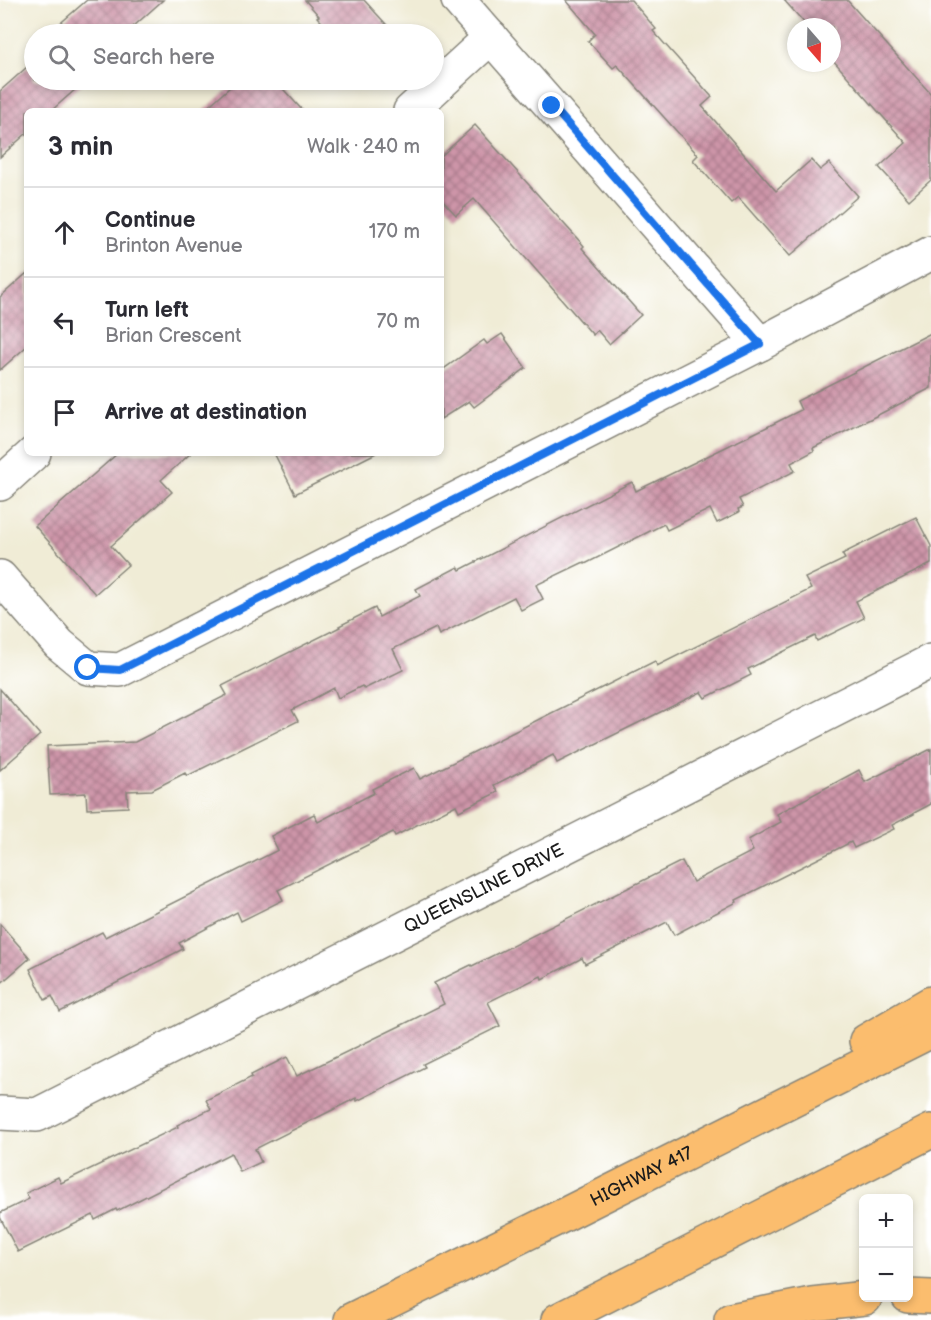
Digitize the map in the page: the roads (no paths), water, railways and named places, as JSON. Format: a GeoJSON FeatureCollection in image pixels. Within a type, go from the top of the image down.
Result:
{"type":"FeatureCollection","features":[{"type":"Feature","properties":{"kind":"highway"},"geometry":{"type":"LineString","coordinates":[[566,1215],[931,1003]]}},
{"type":"Feature","properties":{"kind":"highway","name":"HIGHWAY 417"},"geometry":{"type":"LineString","coordinates":[[351,1320],[566,1215],[931,1031]]}},
{"type":"Feature","properties":{"kind":"highway"},"geometry":{"type":"LineString","coordinates":[[558,1320],[931,1131]]}},
{"type":"Feature","properties":{"kind":"highway"},"geometry":{"type":"LineString","coordinates":[[913,1296],[931,1297]]}},
{"type":"Feature","properties":{"kind":"highway"},"geometry":{"type":"LineString","coordinates":[[731,1320],[812,1304],[859,1299]]}},
{"type":"Feature","properties":{"kind":"street"},"geometry":{"type":"LineString","coordinates":[[458,0],[760,344]]}},
{"type":"Feature","properties":{"kind":"street"},"geometry":{"type":"LineString","coordinates":[[444,80],[491,37]]}},
{"type":"Feature","properties":{"kind":"street"},"geometry":{"type":"LineString","coordinates":[[413,108],[433,90]]}},
{"type":"Feature","properties":{"kind":"street"},"geometry":{"type":"LineString","coordinates":[[0,577],[58,644],[88,668],[120,670],[760,344],[931,254]]}},
{"type":"Feature","properties":{"kind":"street"},"geometry":{"type":"LineString","coordinates":[[0,484],[31,456]]}},
{"type":"Feature","properties":{"kind":"street","name":"QUEENSLINE DRIVE"},"geometry":{"type":"LineString","coordinates":[[0,1113],[37,1114],[931,661]]}}]}
